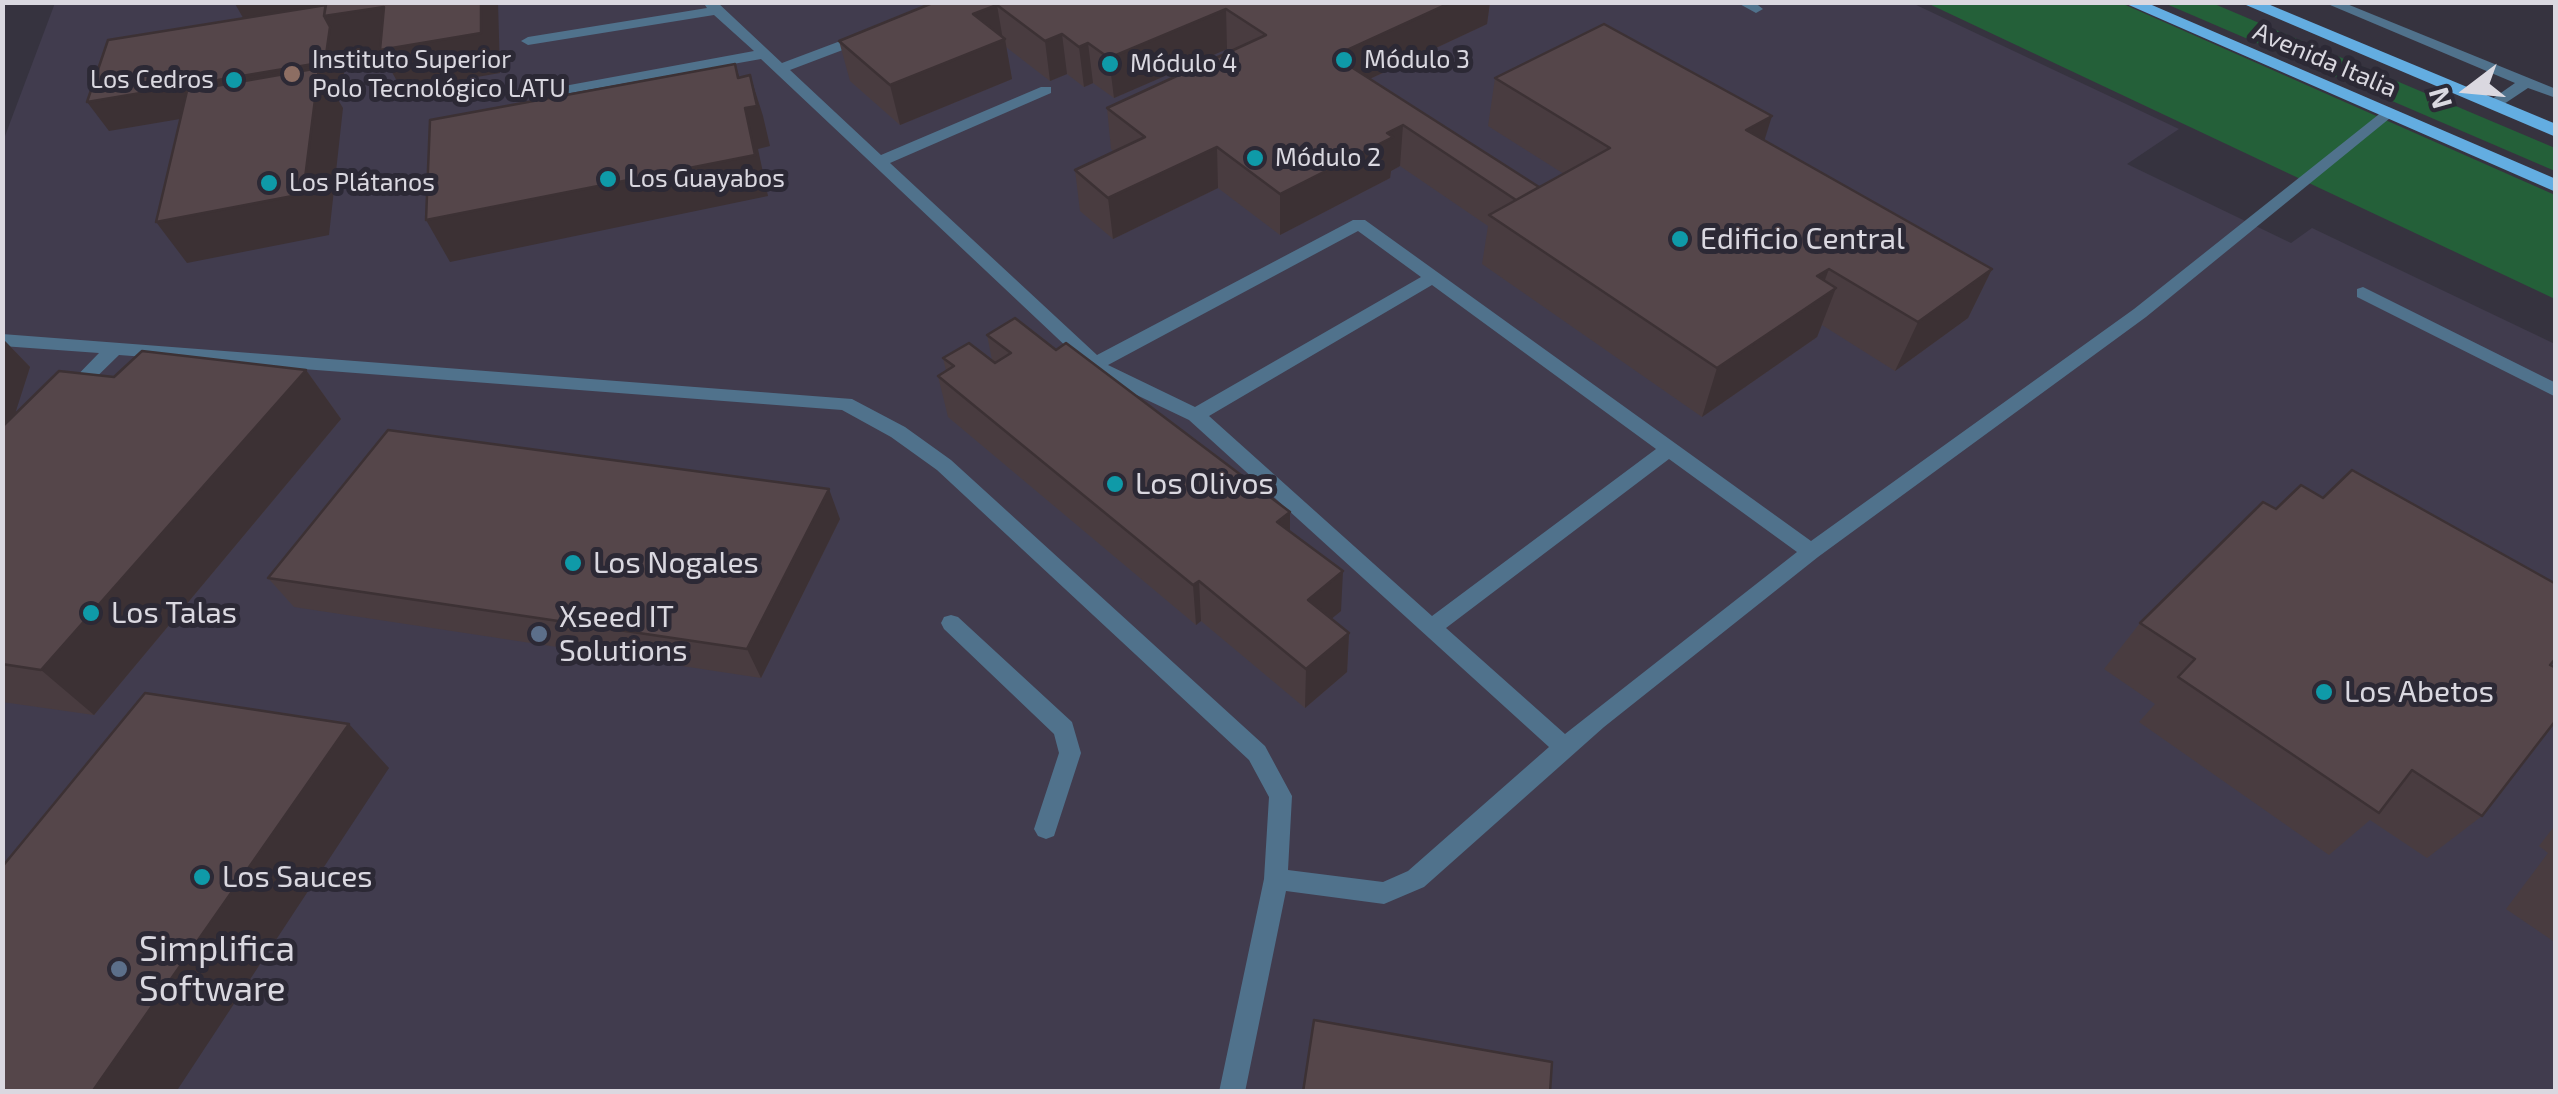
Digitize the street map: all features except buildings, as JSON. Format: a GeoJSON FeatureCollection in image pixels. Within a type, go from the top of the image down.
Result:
{"type":"FeatureCollection","features":[{"type":"Feature","properties":{"kind":"main road","name":"Avenida Italia"},"geometry":{"type":"LineString","coordinates":[[2130,2],[2556,186]]}},
{"type":"Feature","properties":{"kind":"main road","name":"Avenida Italia"},"geometry":{"type":"LineString","coordinates":[[2248,2],[2556,131]]}},
{"type":"Feature","properties":{"kind":"street","name":"Avenida Italia"},"geometry":{"type":"LineString","coordinates":[[2329,2],[2556,94]]}},
{"type":"Feature","properties":{"kind":"street"},"geometry":{"type":"LineString","coordinates":[[528,41],[713,6],[1095,364],[1109,376],[1196,414],[1563,746]]}},
{"type":"Feature","properties":{"kind":"street"},"geometry":{"type":"LineString","coordinates":[[780,69],[886,28]]}},
{"type":"Feature","properties":{"kind":"street"},"geometry":{"type":"LineString","coordinates":[[537,95],[763,54]]}},
{"type":"Feature","properties":{"kind":"street"},"geometry":{"type":"LineString","coordinates":[[2494,105],[2526,82]]}},
{"type":"Feature","properties":{"kind":"street"},"geometry":{"type":"LineString","coordinates":[[878,162],[1046,90]]}},
{"type":"Feature","properties":{"kind":"street"},"geometry":{"type":"LineString","coordinates":[[1276,879],[1384,892],[1416,879],[1563,746],[1811,552],[2125,324],[2388,114]]}},
{"type":"Feature","properties":{"kind":"street"},"geometry":{"type":"LineString","coordinates":[[1095,364],[1359,224],[1811,552]]}},
{"type":"Feature","properties":{"kind":"street"},"geometry":{"type":"LineString","coordinates":[[1196,414],[1433,277]]}},
{"type":"Feature","properties":{"kind":"street"},"geometry":{"type":"LineString","coordinates":[[2363,293],[2556,391]]}},
{"type":"Feature","properties":{"kind":"street"},"geometry":{"type":"LineString","coordinates":[[2,340],[846,404],[898,432],[944,465],[1257,753],[1281,796],[1276,879],[1232,1092]]}},
{"type":"Feature","properties":{"kind":"street"},"geometry":{"type":"LineString","coordinates":[[58,405],[114,349]]}},
{"type":"Feature","properties":{"kind":"street"},"geometry":{"type":"LineString","coordinates":[[1434,626],[1669,449]]}},
{"type":"Feature","properties":{"kind":"street"},"geometry":{"type":"LineString","coordinates":[[950,623],[1064,729],[1070,752],[1046,828]]}},
{"type":"Feature","properties":{"kind":"shaded area"},"geometry":{"type":"Polygon","coordinates":[[[55,3],[1912,3],[2179,129],[2127,164],[2291,243],[2312,228],[2555,344],[2555,1091],[3,1091],[2,144],[55,3]]]}},
{"type":"Feature","properties":{"kind":"green space"},"geometry":{"type":"Polygon","coordinates":[[[1927,3],[2121,3],[2555,195],[2555,299],[1927,3]]]}},
{"type":"Feature","properties":{"kind":"green space"},"geometry":{"type":"Polygon","coordinates":[[[2164,3],[2212,3],[2555,148],[2555,171],[2164,3]]]}},
{"type":"Feature","properties":{"kind":"place","name":"Módulo 3"},"geometry":{"type":"Point","coordinates":[1344,60]}},
{"type":"Feature","properties":{"kind":"place","name":"Módulo 4"},"geometry":{"type":"Point","coordinates":[1110,64]}},
{"type":"Feature","properties":{"kind":"place","name":"Instituto Superior Polo Tecnológico LATU"},"geometry":{"type":"Point","coordinates":[292,74]}},
{"type":"Feature","properties":{"kind":"place","name":"Los Cedros"},"geometry":{"type":"Point","coordinates":[234,80]}},
{"type":"Feature","properties":{"kind":"place","name":"Módulo 2"},"geometry":{"type":"Point","coordinates":[1255,158]}},
{"type":"Feature","properties":{"kind":"place","name":"Los Guayabos"},"geometry":{"type":"Point","coordinates":[608,179]}},
{"type":"Feature","properties":{"kind":"place","name":"Los Plátanos"},"geometry":{"type":"Point","coordinates":[269,183]}},
{"type":"Feature","properties":{"kind":"place","name":"Edificio Central"},"geometry":{"type":"Point","coordinates":[1680,239]}},
{"type":"Feature","properties":{"kind":"place","name":"Los Olivos"},"geometry":{"type":"Point","coordinates":[1115,484]}},
{"type":"Feature","properties":{"kind":"place","name":"Los Nogales"},"geometry":{"type":"Point","coordinates":[573,563]}},
{"type":"Feature","properties":{"kind":"place","name":"Los Talas"},"geometry":{"type":"Point","coordinates":[91,613]}},
{"type":"Feature","properties":{"kind":"place","name":"Xseed IT Solutions"},"geometry":{"type":"Point","coordinates":[539,634]}},
{"type":"Feature","properties":{"kind":"place","name":"Los Abetos"},"geometry":{"type":"Point","coordinates":[2324,692]}},
{"type":"Feature","properties":{"kind":"place","name":"Los Sauces"},"geometry":{"type":"Point","coordinates":[202,877]}},
{"type":"Feature","properties":{"kind":"place","name":"Simplifica Software"},"geometry":{"type":"Point","coordinates":[119,969]}}]}
